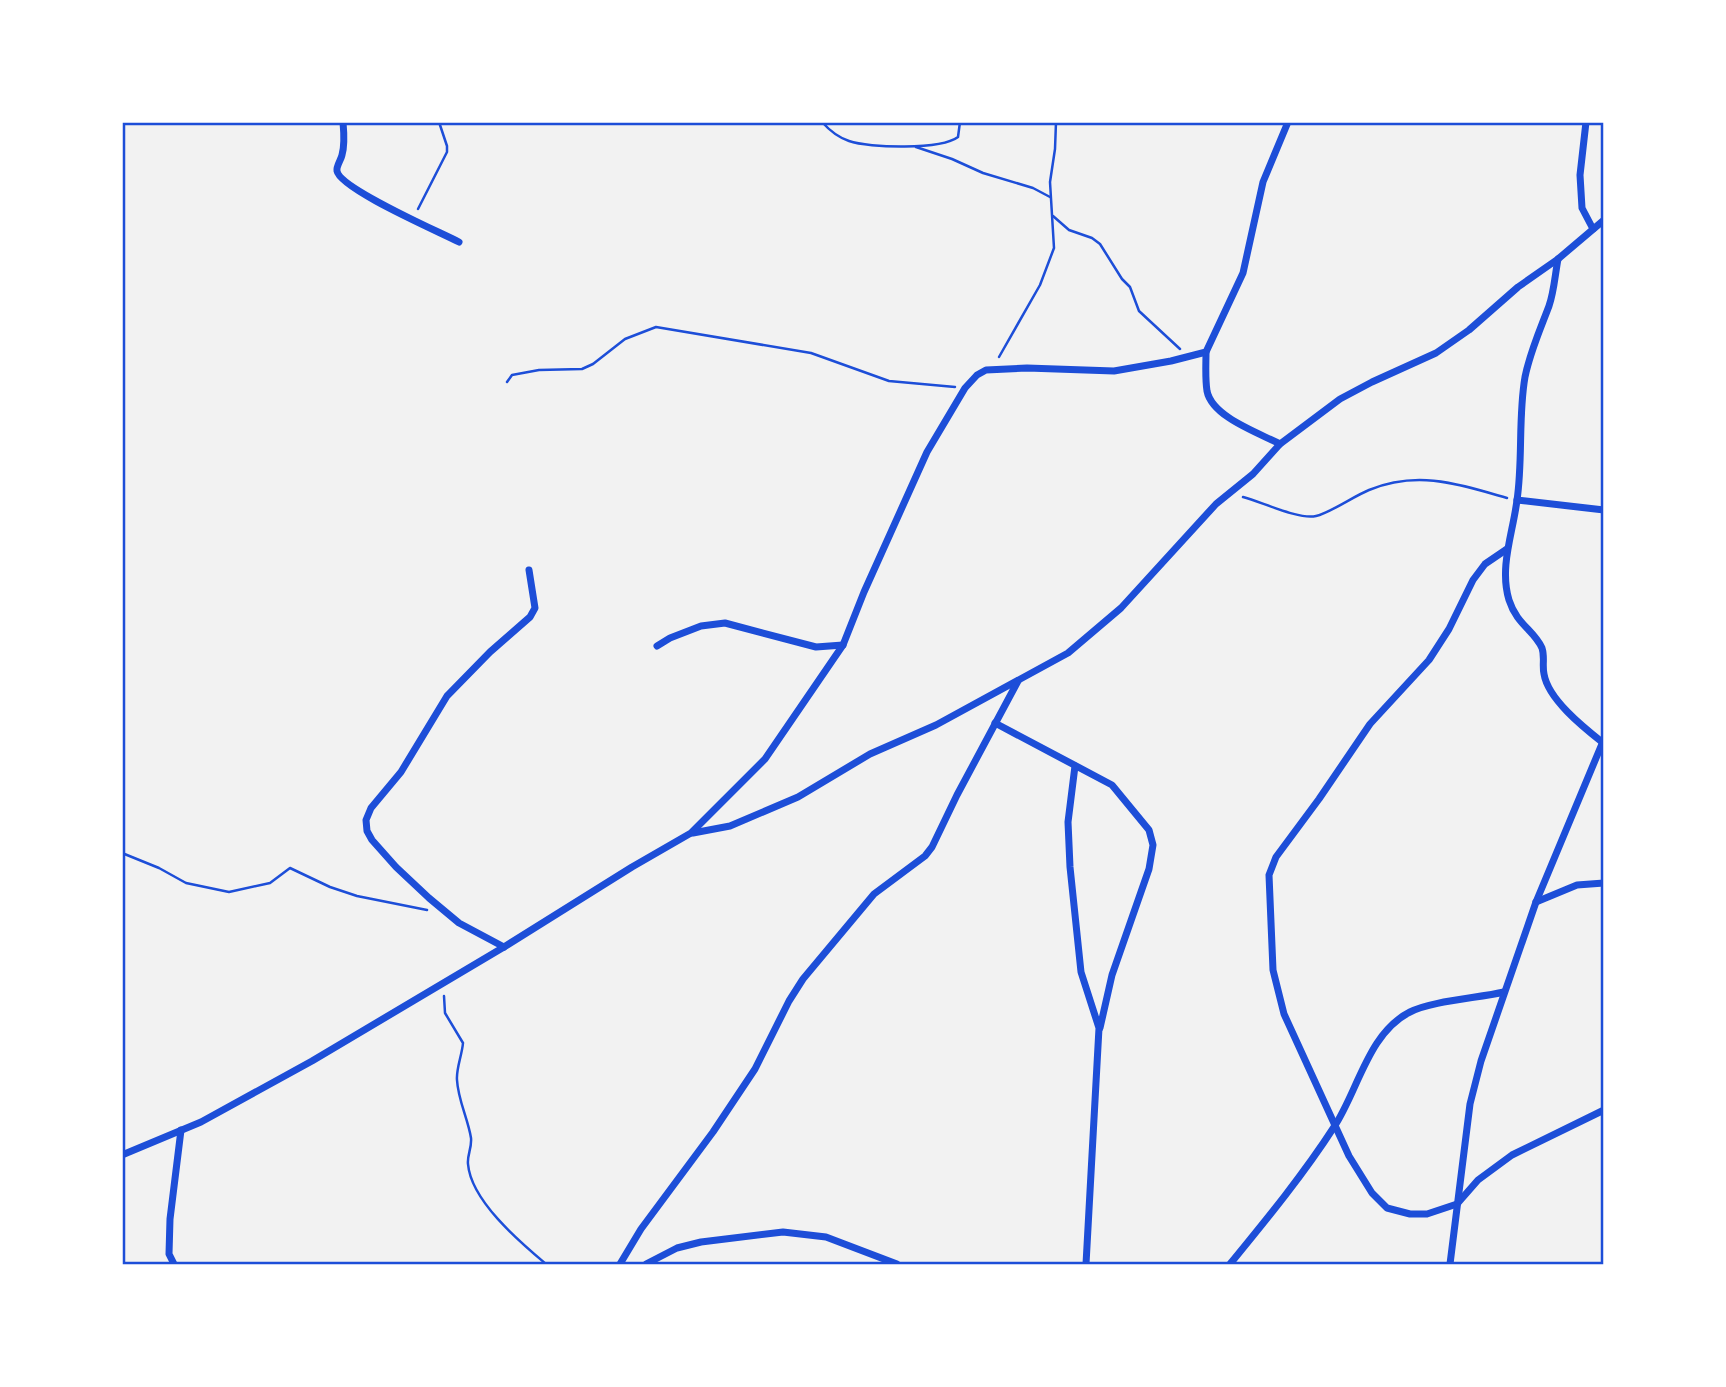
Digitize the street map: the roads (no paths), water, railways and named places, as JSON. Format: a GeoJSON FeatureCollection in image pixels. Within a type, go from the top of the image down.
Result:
{"type":"FeatureCollection","features":[{"type":"Feature","properties":{"kind":"street"},"geometry":{"type":"LineString","coordinates":[[343,122],[344,148],[337,168],[341,178],[351,187],[378,202],[459,242]]}},
{"type":"Feature","properties":{"kind":"street"},"geometry":{"type":"LineString","coordinates":[[1280,444],[1229,418],[1212,403],[1207,392],[1206,352],[1243,273],[1263,182],[1288,122]]}},
{"type":"Feature","properties":{"kind":"street"},"geometry":{"type":"LineString","coordinates":[[1586,122],[1580,175],[1582,208],[1593,229]]}},
{"type":"Feature","properties":{"kind":"street"},"geometry":{"type":"LineString","coordinates":[[691,833],[730,826],[798,797],[870,754],[936,725],[1068,653],[1121,608],[1193,528],[1253,474],[1280,444],[1340,399],[1436,353],[1469,330],[1518,287],[1558,259],[1604,220]]}},
{"type":"Feature","properties":{"kind":"street"},"geometry":{"type":"LineString","coordinates":[[1450,1265],[1470,1104],[1481,1061],[1536,902],[1603,740],[1578,723],[1549,689],[1544,675],[1541,646],[1514,614],[1508,597],[1506,578],[1507,549],[1517,500],[1525,380],[1532,347],[1550,304],[1558,259]]}},
{"type":"Feature","properties":{"kind":"street"},"geometry":{"type":"LineString","coordinates":[[122,1155],[201,1122],[312,1061],[691,833],[765,759],[843,645],[927,452],[965,388],[977,375],[992,370],[1027,368],[1114,371],[1206,352]]}},
{"type":"Feature","properties":{"kind":"street"},"geometry":{"type":"LineString","coordinates":[[1517,500],[1604,510]]}},
{"type":"Feature","properties":{"kind":"street"},"geometry":{"type":"LineString","coordinates":[[1507,549],[1485,564],[1473,580],[1449,629],[1429,660],[1370,723],[1276,857],[1269,875],[1273,970],[1284,1014],[1349,1156],[1372,1193],[1387,1208],[1410,1214],[1427,1214],[1457,1204],[1478,1180],[1512,1156],[1604,1111]]}},
{"type":"Feature","properties":{"kind":"street"},"geometry":{"type":"LineString","coordinates":[[504,947],[459,923],[396,867],[372,841],[366,820],[371,808],[401,772],[447,696],[490,652],[530,617],[535,608],[529,570]]}},
{"type":"Feature","properties":{"kind":"street"},"geometry":{"type":"LineString","coordinates":[[657,646],[701,626],[725,623],[816,647],[843,645]]}},
{"type":"Feature","properties":{"kind":"street"},"geometry":{"type":"LineString","coordinates":[[620,1265],[641,1229],[713,1132],[755,1069],[803,979],[874,894],[910,868],[932,847],[1018,681]]}},
{"type":"Feature","properties":{"kind":"street"},"geometry":{"type":"LineString","coordinates":[[995,723],[1112,785],[1149,830],[1153,845],[1149,869],[1112,975],[1099,1028],[1086,1265]]}},
{"type":"Feature","properties":{"kind":"street"},"geometry":{"type":"LineString","coordinates":[[1075,766],[1068,822],[1070,867],[1081,972],[1099,1028]]}},
{"type":"Feature","properties":{"kind":"street"},"geometry":{"type":"LineString","coordinates":[[1536,902],[1577,885],[1604,883]]}},
{"type":"Feature","properties":{"kind":"street"},"geometry":{"type":"LineString","coordinates":[[1230,1265],[1336,1125],[1376,1047],[1391,1026],[1408,1013],[1425,1007],[1504,992]]}},
{"type":"Feature","properties":{"kind":"street"},"geometry":{"type":"LineString","coordinates":[[174,1265],[169,1254],[170,1219],[181,1130]]}},
{"type":"Feature","properties":{"kind":"street"},"geometry":{"type":"LineString","coordinates":[[646,1265],[677,1248],[701,1242],[783,1232],[826,1237],[897,1265]]}}]}
